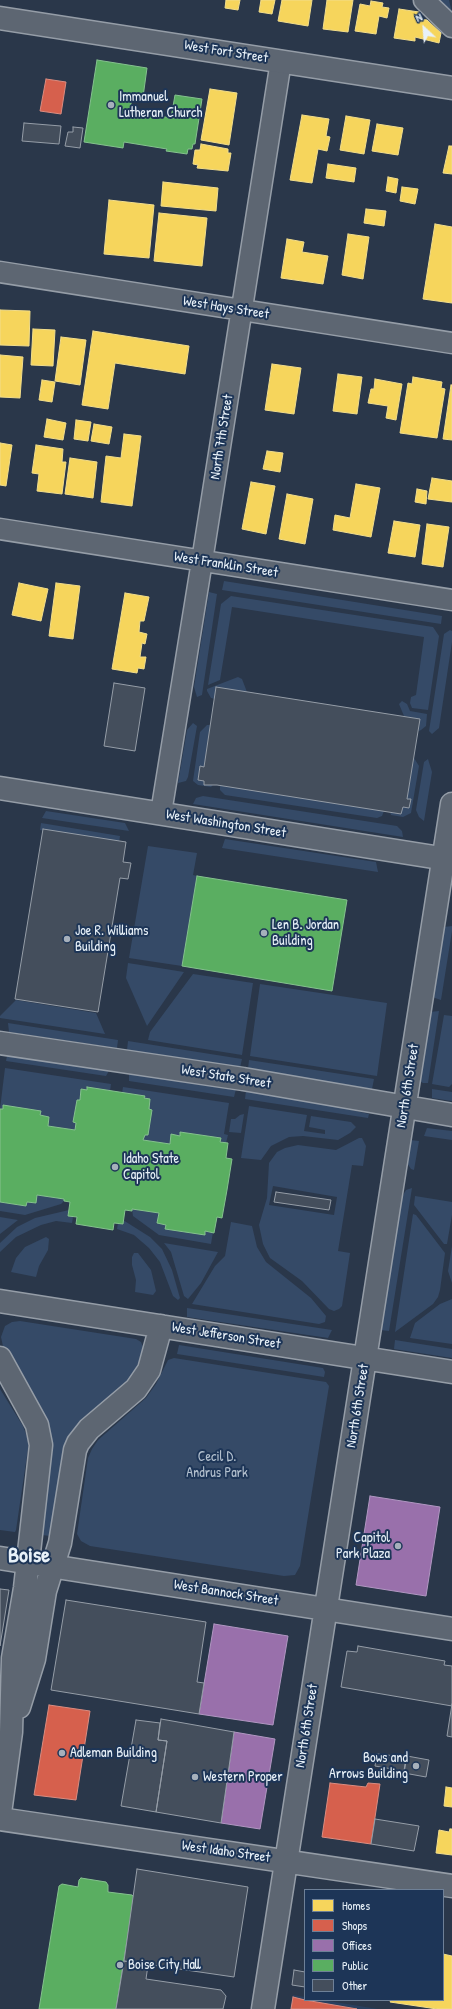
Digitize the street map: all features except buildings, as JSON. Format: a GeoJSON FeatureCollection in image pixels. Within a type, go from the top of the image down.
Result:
{"type":"FeatureCollection","features":[{"type":"Feature","properties":{"kind":"street"},"geometry":{"type":"LineString","coordinates":[[424,0],[452,27]]}},
{"type":"Feature","properties":{"kind":"street","name":"West Fort Street"},"geometry":{"type":"LineString","coordinates":[[0,18],[452,88]]}},
{"type":"Feature","properties":{"kind":"street","name":"North 7th Street"},"geometry":{"type":"LineString","coordinates":[[161,813],[281,61]]}},
{"type":"Feature","properties":{"kind":"street","name":"West Hays Street"},"geometry":{"type":"LineString","coordinates":[[0,272],[452,343]]}},
{"type":"Feature","properties":{"kind":"street","name":"West Franklin Street"},"geometry":{"type":"LineString","coordinates":[[0,529],[452,600]]}},
{"type":"Feature","properties":{"kind":"street","name":"West Washington Street"},"geometry":{"type":"LineString","coordinates":[[0,788],[448,859]]}},
{"type":"Feature","properties":{"kind":"street","name":"North 6th Street"},"geometry":{"type":"LineString","coordinates":[[263,2009],[405,1108],[448,859],[452,804]]}},
{"type":"Feature","properties":{"kind":"street","name":"West State Street"},"geometry":{"type":"LineString","coordinates":[[0,1043],[214,1074],[452,1115]]}},
{"type":"Feature","properties":{"kind":"street","name":"West Jefferson Street"},"geometry":{"type":"LineString","coordinates":[[0,1301],[452,1372]]}},
{"type":"Feature","properties":{"kind":"street"},"geometry":{"type":"LineString","coordinates":[[11,1732],[34,1659],[45,1591],[60,1543],[73,1457],[78,1443],[106,1414],[136,1389],[149,1370],[161,1326]]}},
{"type":"Feature","properties":{"kind":"street"},"geometry":{"type":"LineString","coordinates":[[0,1358],[37,1425],[41,1445],[28,1562],[13,1658],[11,1732],[0,1813]]}},
{"type":"Feature","properties":{"kind":"street","name":"West Bannock Street"},"geometry":{"type":"LineString","coordinates":[[0,1558],[452,1629]]}},
{"type":"Feature","properties":{"kind":"street","name":"West Idaho Street"},"geometry":{"type":"LineString","coordinates":[[0,1819],[286,1860],[452,1886]]}},
{"type":"Feature","properties":{"kind":"shaded area"},"geometry":{"type":"Polygon","coordinates":[[[293,1995],[304,1997],[304,2001],[328,2001],[378,2009],[290,2009],[293,1995]]]}},
{"type":"Feature","properties":{"kind":"green space"},"geometry":{"type":"Polygon","coordinates":[[[435,0],[449,0],[452,13],[435,0]]]}},
{"type":"Feature","properties":{"kind":"green space"},"geometry":{"type":"Polygon","coordinates":[[[224,581],[442,616],[441,624],[222,590],[224,581]]]}},
{"type":"Feature","properties":{"kind":"green space"},"geometry":{"type":"Polygon","coordinates":[[[209,592],[217,594],[202,695],[197,697],[194,687],[209,592]]]}},
{"type":"Feature","properties":{"kind":"green space"},"geometry":{"type":"Polygon","coordinates":[[[231,596],[433,627],[439,636],[428,710],[412,708],[410,703],[411,697],[416,695],[424,637],[232,607],[220,680],[208,685],[221,604],[231,596]]]}},
{"type":"Feature","properties":{"kind":"green space"},"geometry":{"type":"Polygon","coordinates":[[[450,630],[452,631],[452,642],[439,728],[432,734],[429,731],[444,634],[450,630]]]}},
{"type":"Feature","properties":{"kind":"green space"},"geometry":{"type":"Polygon","coordinates":[[[238,677],[242,679],[247,692],[215,699],[211,698],[207,689],[238,677]]]}},
{"type":"Feature","properties":{"kind":"green space"},"geometry":{"type":"Polygon","coordinates":[[[402,701],[407,704],[410,711],[427,714],[426,726],[421,730],[419,731],[420,719],[404,716],[399,704],[402,701]]]}},
{"type":"Feature","properties":{"kind":"green space"},"geometry":{"type":"Polygon","coordinates":[[[193,723],[197,726],[188,777],[186,781],[178,783],[187,730],[193,723]]]}},
{"type":"Feature","properties":{"kind":"green space"},"geometry":{"type":"Polygon","coordinates":[[[207,725],[210,725],[204,767],[200,767],[198,780],[204,781],[204,785],[213,785],[211,787],[198,785],[193,781],[200,732],[207,725]]]}},
{"type":"Feature","properties":{"kind":"green space"},"geometry":{"type":"Polygon","coordinates":[[[414,758],[419,766],[411,813],[403,817],[391,815],[390,812],[401,814],[403,807],[409,808],[411,800],[407,799],[414,758]]]}},
{"type":"Feature","properties":{"kind":"green space"},"geometry":{"type":"Polygon","coordinates":[[[428,759],[432,772],[424,821],[419,817],[416,810],[424,762],[428,759]]]}},
{"type":"Feature","properties":{"kind":"green space"},"geometry":{"type":"Polygon","coordinates":[[[220,785],[384,811],[382,816],[377,818],[225,795],[220,790],[220,785]]]}},
{"type":"Feature","properties":{"kind":"green space"},"geometry":{"type":"Polygon","coordinates":[[[203,796],[397,826],[402,831],[403,837],[193,804],[196,798],[203,796]]]}},
{"type":"Feature","properties":{"kind":"green space"},"geometry":{"type":"Polygon","coordinates":[[[46,811],[125,823],[129,831],[42,818],[46,811]]]}},
{"type":"Feature","properties":{"kind":"green space"},"geometry":{"type":"Polygon","coordinates":[[[41,823],[120,836],[119,843],[40,830],[41,823]]]}},
{"type":"Feature","properties":{"kind":"green space"},"geometry":{"type":"Polygon","coordinates":[[[225,839],[376,862],[378,872],[222,848],[225,839]]]}},
{"type":"Feature","properties":{"kind":"green space"},"geometry":{"type":"Polygon","coordinates":[[[148,846],[197,853],[193,875],[197,876],[182,966],[129,958],[148,846]]]}},
{"type":"Feature","properties":{"kind":"green space"},"geometry":{"type":"Polygon","coordinates":[[[452,926],[441,1000],[432,997],[444,927],[452,926]]]}},
{"type":"Feature","properties":{"kind":"green space"},"geometry":{"type":"Polygon","coordinates":[[[128,963],[184,972],[147,1026],[126,978],[128,963]]]}},
{"type":"Feature","properties":{"kind":"green space"},"geometry":{"type":"Polygon","coordinates":[[[193,974],[253,983],[242,1055],[148,1040],[150,1032],[193,974]]]}},
{"type":"Feature","properties":{"kind":"green space"},"geometry":{"type":"Polygon","coordinates":[[[260,984],[387,1003],[377,1076],[250,1056],[260,984]]]}},
{"type":"Feature","properties":{"kind":"green space"},"geometry":{"type":"Polygon","coordinates":[[[16,1000],[96,1013],[105,1034],[0,1018],[0,1016],[16,1000]]]}},
{"type":"Feature","properties":{"kind":"green space"},"geometry":{"type":"Polygon","coordinates":[[[439,1011],[428,1083],[423,1083],[419,1081],[430,1012],[439,1011]]]}},
{"type":"Feature","properties":{"kind":"green space"},"geometry":{"type":"Polygon","coordinates":[[[444,1015],[452,1016],[452,1084],[449,1087],[432,1084],[444,1015]]]}},
{"type":"Feature","properties":{"kind":"green space"},"geometry":{"type":"Polygon","coordinates":[[[8,1023],[118,1040],[117,1048],[9,1032],[8,1023]]]}},
{"type":"Feature","properties":{"kind":"green space"},"geometry":{"type":"Polygon","coordinates":[[[128,1041],[242,1059],[240,1068],[127,1050],[128,1041]]]}},
{"type":"Feature","properties":{"kind":"green space"},"geometry":{"type":"Polygon","coordinates":[[[7,1056],[58,1061],[110,1069],[106,1076],[6,1061],[7,1056]]]}},
{"type":"Feature","properties":{"kind":"green space"},"geometry":{"type":"Polygon","coordinates":[[[249,1060],[374,1079],[372,1089],[248,1069],[249,1060]]]}},
{"type":"Feature","properties":{"kind":"green space"},"geometry":{"type":"Polygon","coordinates":[[[5,1068],[111,1084],[110,1091],[87,1088],[87,1090],[81,1089],[80,1100],[77,1100],[73,1122],[76,1123],[75,1130],[48,1126],[49,1117],[3,1106],[3,1109],[0,1109],[5,1068]]]}},
{"type":"Feature","properties":{"kind":"green space"},"geometry":{"type":"Polygon","coordinates":[[[129,1072],[236,1089],[234,1097],[129,1081],[129,1072]]]}},
{"type":"Feature","properties":{"kind":"green space"},"geometry":{"type":"Polygon","coordinates":[[[123,1087],[229,1103],[224,1134],[228,1135],[226,1143],[220,1141],[220,1138],[181,1132],[180,1136],[171,1135],[170,1144],[143,1140],[145,1135],[148,1135],[152,1110],[149,1109],[150,1099],[144,1098],[144,1096],[122,1093],[123,1087]]]}},
{"type":"Feature","properties":{"kind":"green space"},"geometry":{"type":"Polygon","coordinates":[[[432,1089],[452,1092],[452,1101],[432,1098],[432,1089]]]}},
{"type":"Feature","properties":{"kind":"green space"},"geometry":{"type":"Polygon","coordinates":[[[246,1090],[308,1100],[369,1114],[368,1118],[245,1099],[246,1090]]]}},
{"type":"Feature","properties":{"kind":"green space"},"geometry":{"type":"Polygon","coordinates":[[[249,1106],[307,1115],[304,1131],[325,1134],[325,1130],[309,1127],[311,1116],[351,1122],[356,1127],[350,1133],[338,1140],[303,1136],[289,1137],[271,1146],[261,1160],[241,1158],[249,1106]]]}},
{"type":"Feature","properties":{"kind":"green space"},"geometry":{"type":"Polygon","coordinates":[[[244,1114],[241,1133],[229,1132],[231,1119],[235,1119],[244,1114]]]}},
{"type":"Feature","properties":{"kind":"green space"},"geometry":{"type":"Polygon","coordinates":[[[427,1128],[452,1131],[452,1140],[424,1136],[427,1128]]]}},
{"type":"Feature","properties":{"kind":"green space"},"geometry":{"type":"Polygon","coordinates":[[[359,1138],[362,1138],[366,1146],[363,1166],[352,1165],[338,1251],[350,1253],[342,1306],[334,1311],[329,1309],[302,1281],[270,1258],[263,1244],[259,1225],[267,1198],[269,1163],[277,1152],[285,1148],[298,1145],[336,1150],[359,1138]],[[273,1186],[269,1205],[334,1215],[337,1197],[273,1186]]]}},
{"type":"Feature","properties":{"kind":"green space"},"geometry":{"type":"Polygon","coordinates":[[[410,1140],[419,1141],[414,1170],[411,1169],[407,1163],[410,1140]]]}},
{"type":"Feature","properties":{"kind":"green space"},"geometry":{"type":"Polygon","coordinates":[[[412,1188],[389,1331],[380,1330],[402,1197],[406,1190],[412,1188]]]}},
{"type":"Feature","properties":{"kind":"green space"},"geometry":{"type":"Polygon","coordinates":[[[37,1195],[64,1199],[64,1201],[61,1204],[25,1215],[0,1211],[0,1202],[26,1206],[27,1202],[36,1203],[37,1195]]]}},
{"type":"Feature","properties":{"kind":"green space"},"geometry":{"type":"Polygon","coordinates":[[[415,1196],[452,1202],[452,1215],[447,1244],[444,1244],[414,1205],[415,1196]]]}},
{"type":"Feature","properties":{"kind":"green space"},"geometry":{"type":"Polygon","coordinates":[[[132,1209],[159,1213],[157,1223],[166,1225],[165,1229],[205,1234],[205,1231],[213,1232],[211,1244],[159,1235],[133,1216],[132,1209]]]}},
{"type":"Feature","properties":{"kind":"green space"},"geometry":{"type":"Polygon","coordinates":[[[69,1210],[68,1216],[73,1217],[72,1223],[56,1221],[41,1225],[16,1237],[0,1252],[0,1243],[17,1227],[35,1218],[69,1210]]]}},
{"type":"Feature","properties":{"kind":"green space"},"geometry":{"type":"Polygon","coordinates":[[[413,1214],[416,1215],[445,1253],[440,1290],[438,1297],[433,1304],[395,1332],[413,1214]]]}},
{"type":"Feature","properties":{"kind":"green space"},"geometry":{"type":"Polygon","coordinates":[[[0,1217],[18,1220],[0,1234],[0,1217]]]}},
{"type":"Feature","properties":{"kind":"green space"},"geometry":{"type":"Polygon","coordinates":[[[123,1220],[150,1237],[162,1249],[172,1270],[180,1298],[178,1300],[173,1296],[160,1262],[149,1248],[134,1235],[117,1229],[118,1223],[122,1224],[123,1220]]]}},
{"type":"Feature","properties":{"kind":"green space"},"geometry":{"type":"Polygon","coordinates":[[[231,1222],[252,1226],[257,1247],[266,1262],[311,1298],[326,1316],[325,1322],[319,1324],[192,1304],[215,1266],[225,1256],[231,1222]]]}},
{"type":"Feature","properties":{"kind":"green space"},"geometry":{"type":"Polygon","coordinates":[[[46,1237],[49,1239],[48,1250],[39,1266],[36,1277],[11,1272],[16,1258],[25,1247],[46,1237]]]}},
{"type":"Feature","properties":{"kind":"green space"},"geometry":{"type":"Polygon","coordinates":[[[164,1243],[218,1252],[201,1283],[188,1299],[184,1296],[171,1252],[164,1243]]]}},
{"type":"Feature","properties":{"kind":"green space"},"geometry":{"type":"Polygon","coordinates":[[[452,1246],[452,1283],[448,1271],[452,1246]]]}},
{"type":"Feature","properties":{"kind":"green space"},"geometry":{"type":"Polygon","coordinates":[[[134,1253],[138,1253],[151,1270],[156,1291],[153,1295],[135,1292],[136,1280],[132,1265],[132,1257],[134,1253]]]}},
{"type":"Feature","properties":{"kind":"green space"},"geometry":{"type":"Polygon","coordinates":[[[452,1299],[452,1344],[410,1338],[415,1323],[440,1304],[452,1299]]]}},
{"type":"Feature","properties":{"kind":"green space"},"geometry":{"type":"Polygon","coordinates":[[[187,1308],[332,1330],[328,1338],[187,1317],[187,1308]]]}},
{"type":"Feature","properties":{"kind":"green space"},"geometry":{"type":"Polygon","coordinates":[[[20,1321],[136,1339],[141,1342],[145,1352],[139,1371],[101,1410],[53,1535],[50,1536],[42,1535],[50,1451],[4,1351],[1,1337],[5,1326],[12,1322],[20,1321]]]}},
{"type":"Feature","properties":{"kind":"green space"},"geometry":{"type":"Polygon","coordinates":[[[395,1340],[452,1349],[452,1358],[394,1349],[395,1340]]]}},
{"type":"Feature","properties":{"kind":"green space"},"geometry":{"type":"Polygon","coordinates":[[[179,1345],[323,1368],[325,1372],[324,1377],[177,1354],[179,1345]]]}},
{"type":"Feature","properties":{"kind":"green space","name":"Cecil D. Andrus Park"},"geometry":{"type":"Polygon","coordinates":[[[174,1358],[326,1382],[329,1386],[300,1566],[295,1575],[284,1576],[90,1546],[81,1541],[77,1534],[88,1458],[92,1449],[98,1440],[146,1398],[156,1384],[168,1360],[174,1358]]]}},
{"type":"Feature","properties":{"kind":"green space"},"geometry":{"type":"Polygon","coordinates":[[[0,1389],[23,1426],[29,1442],[15,1532],[0,1530],[0,1389]]]}},
{"type":"Feature","properties":{"kind":"place","name":"Immanuel Lutheran Church"},"geometry":{"type":"Point","coordinates":[111,105]}},
{"type":"Feature","properties":{"kind":"place","name":"Len B. Jordan Building"},"geometry":{"type":"Point","coordinates":[264,933]}},
{"type":"Feature","properties":{"kind":"place","name":"Joe R. Williams Building"},"geometry":{"type":"Point","coordinates":[67,939]}},
{"type":"Feature","properties":{"kind":"place","name":"Idaho State Capitol"},"geometry":{"type":"Point","coordinates":[115,1167]}},
{"type":"Feature","properties":{"kind":"place","name":"Capitol Park Plaza"},"geometry":{"type":"Point","coordinates":[398,1546]}},
{"type":"Feature","properties":{"kind":"place","name":"Adleman Building"},"geometry":{"type":"Point","coordinates":[62,1753]}},
{"type":"Feature","properties":{"kind":"place","name":"Bows and Arrows Building"},"geometry":{"type":"Point","coordinates":[416,1766]}},
{"type":"Feature","properties":{"kind":"place","name":"Western Proper"},"geometry":{"type":"Point","coordinates":[195,1777]}},
{"type":"Feature","properties":{"kind":"place","name":"Boise City Hall"},"geometry":{"type":"Point","coordinates":[120,1965]}},
{"type":"Feature","properties":{"kind":"district","name":"Boise"},"geometry":{"type":"Point","coordinates":[29,1556]}}]}
